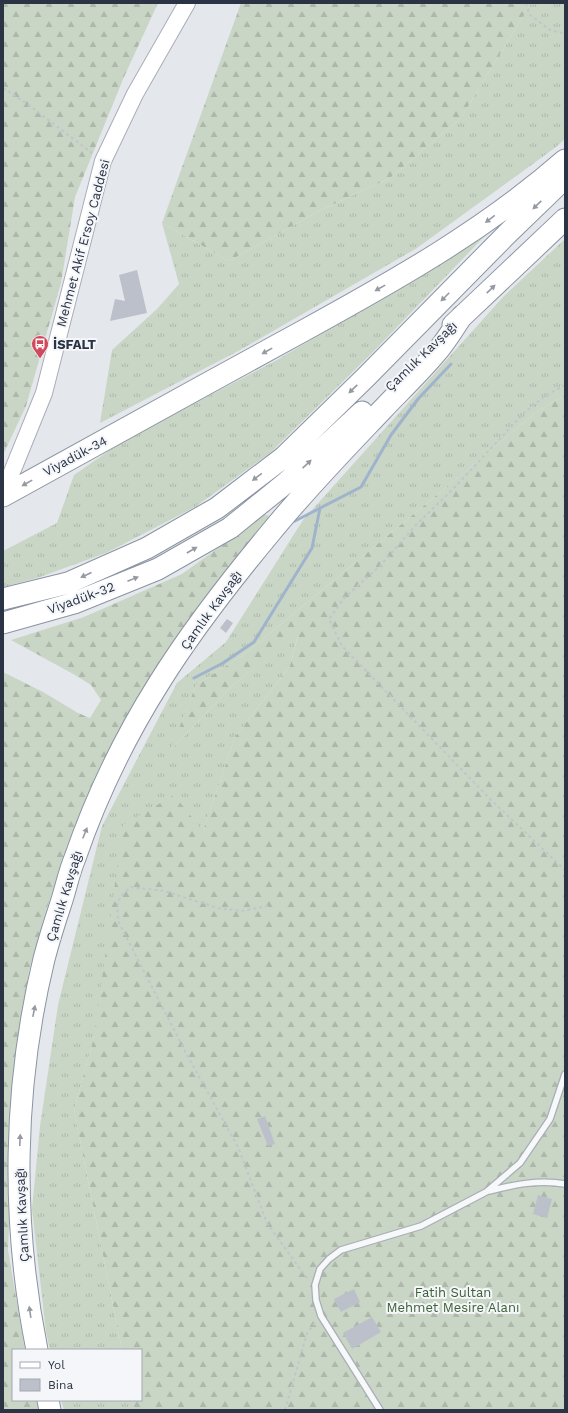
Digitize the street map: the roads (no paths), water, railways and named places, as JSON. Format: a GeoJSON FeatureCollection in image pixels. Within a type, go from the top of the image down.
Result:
{"type":"FeatureCollection","features":[{"type":"Feature","properties":{"kind":"highway","name":"Viyadük-34"},"geometry":{"type":"LineString","coordinates":[[3,495],[148,417],[415,268],[484,224],[540,183],[565,160]]}},
{"type":"Feature","properties":{"kind":"highway","name":"Çamlık Kavşağı"},"geometry":{"type":"LineString","coordinates":[[147,548],[217,508],[284,457],[565,178]]}},
{"type":"Feature","properties":{"kind":"highway"},"geometry":{"type":"LineString","coordinates":[[462,316],[565,219]]}},
{"type":"Feature","properties":{"kind":"highway","name":"Çamlık Kavşağı"},"geometry":{"type":"LineString","coordinates":[[158,569],[230,528],[287,482],[462,316]]}},
{"type":"Feature","properties":{"kind":"highway","name":"Çamlık Kavşağı"},"geometry":{"type":"LineString","coordinates":[[37,1349],[25,1276],[20,1207],[19,1168],[21,1106],[28,1044],[44,958],[74,858],[96,804],[128,736],[159,684],[194,631],[228,585],[273,530],[330,465],[435,354],[462,316]]}},
{"type":"Feature","properties":{"kind":"highway","name":"Viyadük-32"},"geometry":{"type":"LineString","coordinates":[[3,599],[68,583],[147,548]]}},
{"type":"Feature","properties":{"kind":"highway","name":"Viyadük-32"},"geometry":{"type":"LineString","coordinates":[[3,622],[74,603],[158,569]]}},
{"type":"Feature","properties":{"kind":"main road","name":"Mehmet Akif Ersoy Caddesi"},"geometry":{"type":"LineString","coordinates":[[3,495],[44,393],[103,161],[135,94],[187,3]]}},
{"type":"Feature","properties":{"kind":"lane"},"geometry":{"type":"LineString","coordinates":[[380,1410],[321,1316],[316,1300],[315,1285],[320,1269],[329,1259],[341,1250],[421,1226],[486,1192],[520,1163],[550,1119],[565,1074]]}},
{"type":"Feature","properties":{"kind":"lane"},"geometry":{"type":"LineString","coordinates":[[486,1192],[521,1183],[556,1182],[565,1184]]}},
{"type":"Feature","properties":{"kind":"waterway"},"geometry":{"type":"LineString","coordinates":[[295,521],[361,487],[391,435],[418,399],[451,364]]}},
{"type":"Feature","properties":{"kind":"waterway"},"geometry":{"type":"LineString","coordinates":[[194,678],[223,663],[254,642],[312,548],[320,508]]}},
{"type":"Feature","properties":{"kind":"place","name":"İSFALT"},"geometry":{"type":"Point","coordinates":[40,359]}},
{"type":"Feature","properties":{"kind":"park label","name":"Fatih Sultan Mehmet Mesire Alanı"},"geometry":{"type":"Point","coordinates":[453,1300]}}]}
